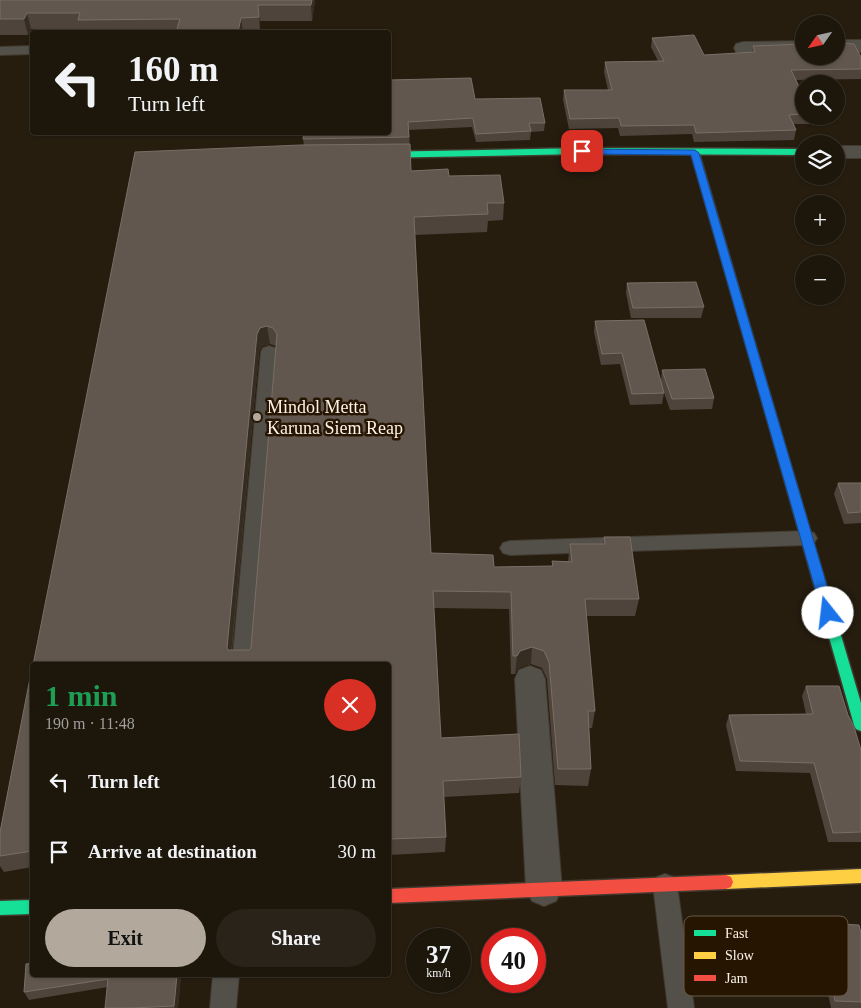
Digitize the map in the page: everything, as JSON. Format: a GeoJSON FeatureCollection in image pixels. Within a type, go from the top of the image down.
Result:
{"type":"FeatureCollection","features":[{"type":"Feature","properties":{"kind":"street"},"geometry":{"type":"LineString","coordinates":[[845,46],[861,46]]}},
{"type":"Feature","properties":{"kind":"street"},"geometry":{"type":"LineString","coordinates":[[744,48],[795,47]]}},
{"type":"Feature","properties":{"kind":"street"},"geometry":{"type":"LineString","coordinates":[[358,155],[582,151],[795,152]]}},
{"type":"Feature","properties":{"kind":"street"},"geometry":{"type":"LineString","coordinates":[[845,152],[861,152]]}},
{"type":"Feature","properties":{"kind":"street"},"geometry":{"type":"LineString","coordinates":[[695,153],[861,725]]}},
{"type":"Feature","properties":{"kind":"street"},"geometry":{"type":"LineString","coordinates":[[530,679],[544,889]]}},
{"type":"Feature","properties":{"kind":"street"},"geometry":{"type":"LineString","coordinates":[[391,896],[861,876]]}},
{"type":"Feature","properties":{"kind":"street"},"geometry":{"type":"LineString","coordinates":[[0,908],[30,908]]}},
{"type":"Feature","properties":{"kind":"lane"},"geometry":{"type":"LineString","coordinates":[[0,51],[30,50]]}},
{"type":"Feature","properties":{"kind":"lane"},"geometry":{"type":"LineString","coordinates":[[242,662],[269,352]]}},
{"type":"Feature","properties":{"kind":"lane"},"geometry":{"type":"LineString","coordinates":[[510,548],[807,538]]}},
{"type":"Feature","properties":{"kind":"lane"},"geometry":{"type":"LineString","coordinates":[[665,885],[681,1008]]}},
{"type":"Feature","properties":{"kind":"lane"},"geometry":{"type":"LineString","coordinates":[[223,1008],[226,977]]}},
{"type":"Feature","properties":{"kind":"building"},"geometry":{"type":"Polygon","coordinates":[[[0,0],[312,0],[311,5],[258,5],[259,17],[241,18],[238,30],[177,30],[180,19],[78,20],[80,13],[27,13],[24,19],[0,19],[0,0]]]}},
{"type":"Feature","properties":{"kind":"building"},"geometry":{"type":"Polygon","coordinates":[[[694,35],[704,55],[755,52],[753,46],[795,44],[795,65],[845,65],[845,44],[854,44],[861,57],[861,69],[791,70],[795,78],[795,115],[789,115],[796,130],[696,133],[694,125],[621,126],[619,118],[570,119],[564,90],[612,90],[605,62],[664,61],[652,38],[694,35]]]}},
{"type":"Feature","properties":{"kind":"building"},"geometry":{"type":"Polygon","coordinates":[[[471,78],[475,99],[540,98],[545,123],[529,123],[531,131],[476,134],[473,118],[408,122],[409,137],[303,139],[304,135],[391,135],[391,80],[471,78]]]}},
{"type":"Feature","properties":{"kind":"building","name":"Mindol Metta Karuna Siem Reap"},"geometry":{"type":"Polygon","coordinates":[[[410,144],[411,171],[448,169],[449,176],[500,175],[504,203],[487,203],[488,214],[414,217],[431,553],[493,555],[494,567],[553,566],[552,561],[572,562],[570,544],[605,544],[604,537],[630,537],[639,599],[585,599],[595,711],[588,711],[591,769],[558,769],[549,662],[544,651],[532,647],[520,651],[517,656],[513,656],[511,592],[433,591],[441,738],[519,734],[521,777],[443,781],[446,837],[391,839],[391,662],[34,662],[135,152],[301,145],[410,144]],[[267,326],[260,328],[257,334],[228,650],[249,650],[251,648],[277,334],[273,328],[267,326]]]}},
{"type":"Feature","properties":{"kind":"building"},"geometry":{"type":"Polygon","coordinates":[[[696,282],[704,307],[633,308],[627,283],[696,282]]]}},
{"type":"Feature","properties":{"kind":"building"},"geometry":{"type":"Polygon","coordinates":[[[644,320],[664,393],[632,394],[622,353],[602,354],[595,321],[644,320]]]}},
{"type":"Feature","properties":{"kind":"building"},"geometry":{"type":"Polygon","coordinates":[[[705,369],[714,398],[672,399],[662,370],[705,369]]]}},
{"type":"Feature","properties":{"kind":"building"},"geometry":{"type":"Polygon","coordinates":[[[838,483],[861,483],[861,512],[848,513],[838,483]]]}},
{"type":"Feature","properties":{"kind":"building"},"geometry":{"type":"Polygon","coordinates":[[[30,678],[30,851],[0,856],[0,832],[30,678]]]}},
{"type":"Feature","properties":{"kind":"building"},"geometry":{"type":"Polygon","coordinates":[[[806,686],[839,686],[861,750],[861,832],[833,833],[814,763],[740,761],[729,715],[813,714],[806,686]]]}},
{"type":"Feature","properties":{"kind":"building"},"geometry":{"type":"Polygon","coordinates":[[[848,924],[859,925],[861,933],[861,1002],[835,1001],[834,996],[848,996],[848,924]]]}},
{"type":"Feature","properties":{"kind":"building"},"geometry":{"type":"Polygon","coordinates":[[[30,963],[30,977],[177,977],[174,1006],[105,1008],[108,979],[24,992],[26,964],[30,963]]]}},
{"type":"Feature","properties":{"kind":"traffic: fast"},"geometry":{"type":"LineString","coordinates":[[373,155],[582,151],[795,152]]}},
{"type":"Feature","properties":{"kind":"traffic: fast"},"geometry":{"type":"LineString","coordinates":[[773,422],[861,725]]}},
{"type":"Feature","properties":{"kind":"traffic: fast"},"geometry":{"type":"LineString","coordinates":[[0,908],[30,907]]}},
{"type":"Feature","properties":{"kind":"traffic: slow"},"geometry":{"type":"LineString","coordinates":[[726,882],[861,876]]}},
{"type":"Feature","properties":{"kind":"traffic: jam"},"geometry":{"type":"LineString","coordinates":[[695,153],[773,422]]}},
{"type":"Feature","properties":{"kind":"traffic: jam"},"geometry":{"type":"LineString","coordinates":[[391,896],[726,882]]}},
{"type":"Feature","properties":{"kind":"place","name":"Mindol Metta Karuna Siem Reap"},"geometry":{"type":"Point","coordinates":[257,417]}},
{"type":"Feature","properties":{"kind":"route"},"geometry":{"type":"LineString","coordinates":[[582,151],[695,153],[828,613]]}}]}
